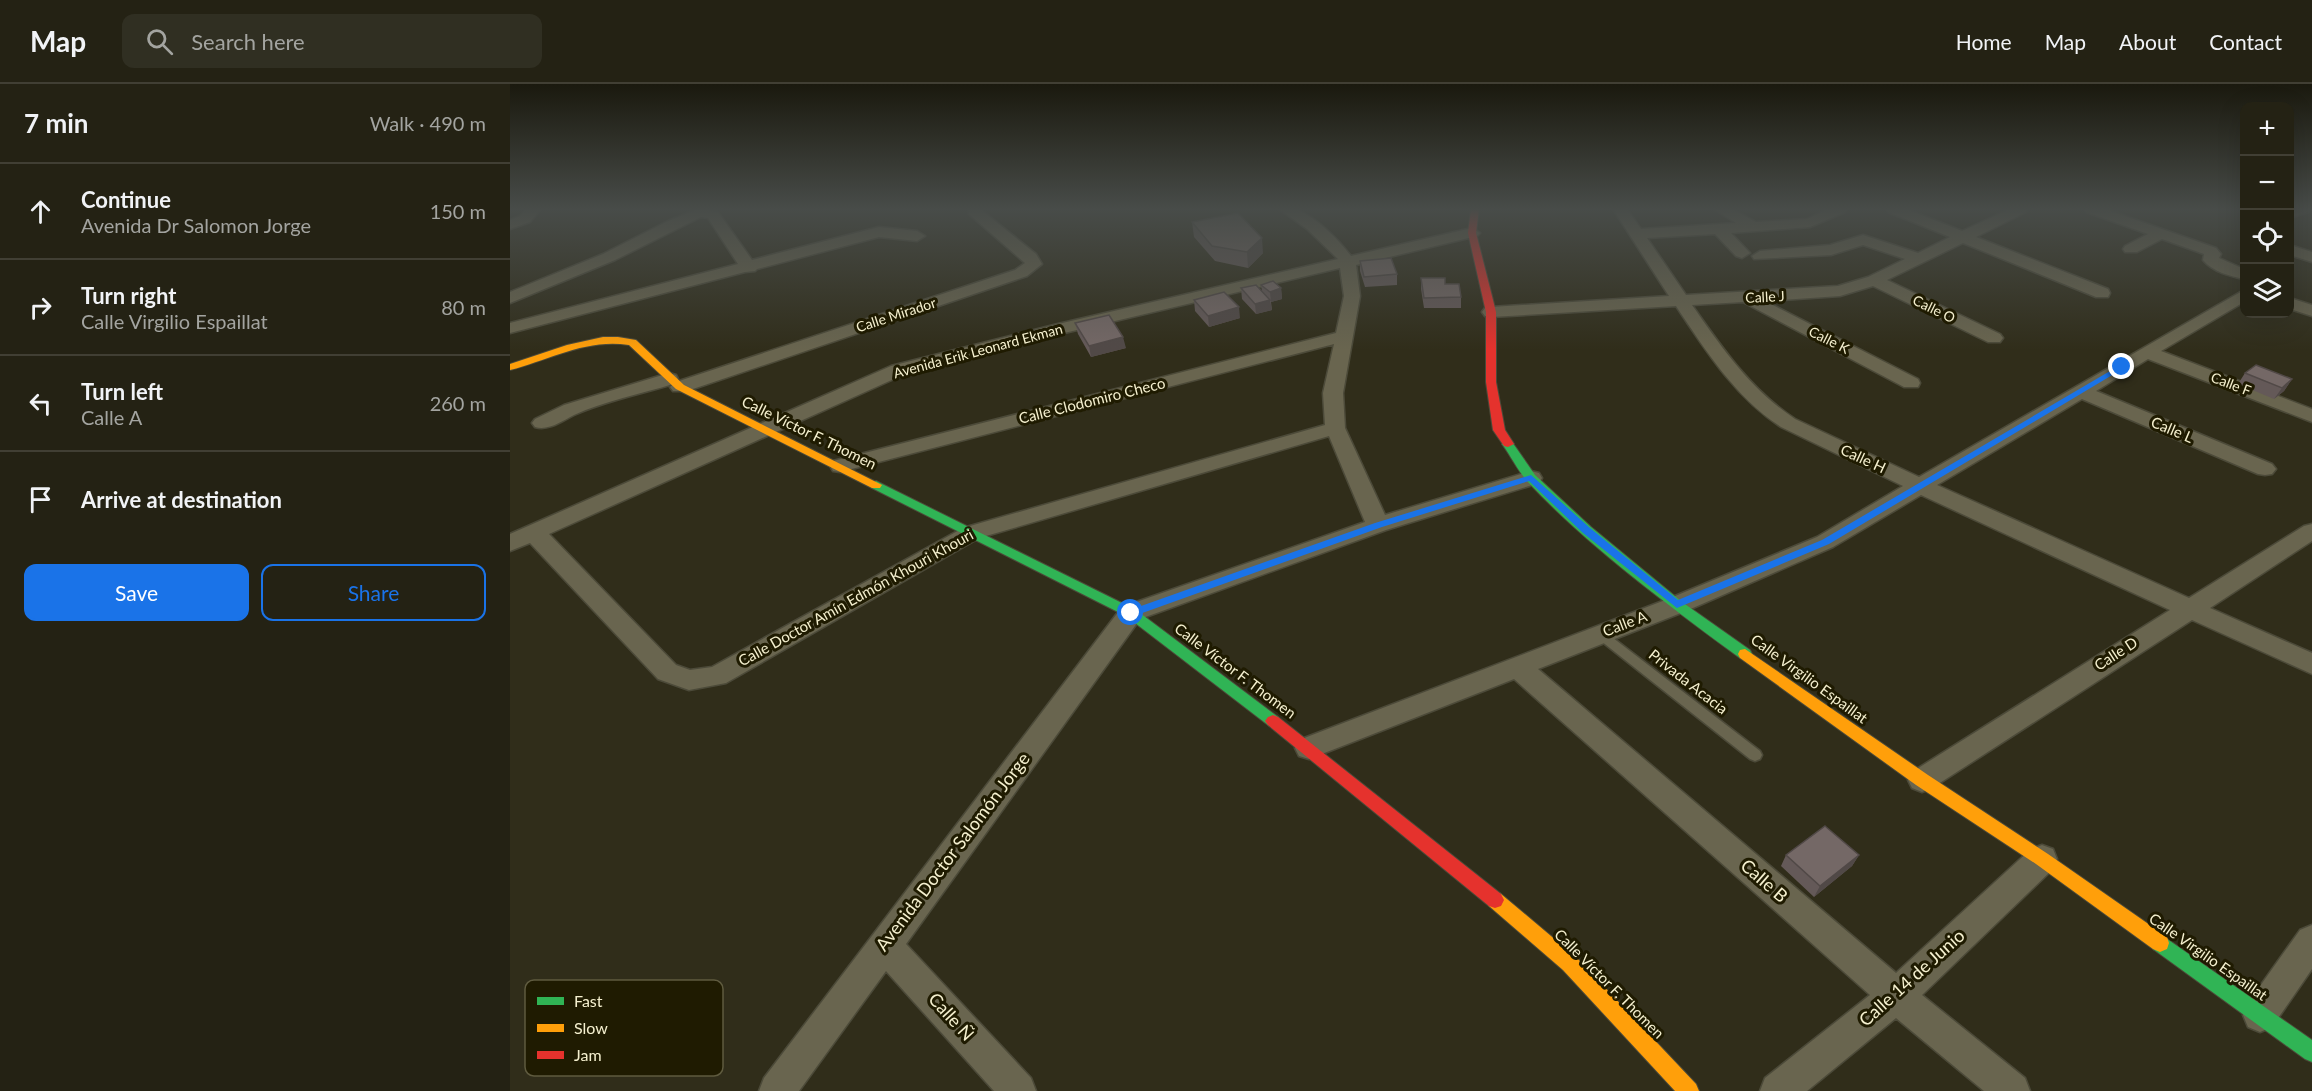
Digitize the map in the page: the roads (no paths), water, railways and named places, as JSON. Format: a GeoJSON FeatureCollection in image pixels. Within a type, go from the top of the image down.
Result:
{"type":"FeatureCollection","features":[{"type":"Feature","properties":{"kind":"street"},"geometry":{"type":"LineString","coordinates":[[510,298],[611,256]]}},
{"type":"Feature","properties":{"kind":"street"},"geometry":{"type":"LineString","coordinates":[[741,256],[749,268]]}},
{"type":"Feature","properties":{"kind":"street"},"geometry":{"type":"LineString","coordinates":[[510,328],[792,256]]}},
{"type":"Feature","properties":{"kind":"street","name":"Calle Mirador"},"geometry":{"type":"LineString","coordinates":[[674,383],[1021,273],[1034,264],[1029,256]]}},
{"type":"Feature","properties":{"kind":"street"},"geometry":{"type":"LineString","coordinates":[[1344,256],[1347,261],[1352,296],[1334,393],[1335,428],[1378,525]]}},
{"type":"Feature","properties":{"kind":"street","name":"Avenida Erik Leonard Ekman"},"geometry":{"type":"LineString","coordinates":[[510,543],[873,380],[950,355],[1369,256]]}},
{"type":"Feature","properties":{"kind":"street","name":"Calle Virgilio Espaillat"},"geometry":{"type":"LineString","coordinates":[[1478,256],[1491,312],[1491,382],[1499,430],[1531,478],[1587,530],[1677,604],[1922,780],[2042,859],[2312,1052]]}},
{"type":"Feature","properties":{"kind":"street","name":"Calle H"},"geometry":{"type":"LineString","coordinates":[[1651,256],[1680,302],[1730,371],[1768,411],[1918,486],[2312,664]]}},
{"type":"Feature","properties":{"kind":"street"},"geometry":{"type":"LineString","coordinates":[[1912,256],[1921,259]]}},
{"type":"Feature","properties":{"kind":"street","name":"Calle J"},"geometry":{"type":"LineString","coordinates":[[1491,312],[1840,291],[1874,280],[1927,256]]}},
{"type":"Feature","properties":{"kind":"street"},"geometry":{"type":"LineString","coordinates":[[2010,256],[2102,293]]}},
{"type":"Feature","properties":{"kind":"street"},"geometry":{"type":"LineString","coordinates":[[2212,256],[2211,260],[2216,264],[2240,273]]}},
{"type":"Feature","properties":{"kind":"street","name":"Calle O"},"geometry":{"type":"LineString","coordinates":[[1874,280],[1994,338]]}},
{"type":"Feature","properties":{"kind":"street","name":"Calle A"},"geometry":{"type":"LineString","coordinates":[[1309,748],[1677,604],[1825,542],[2240,297]]}},
{"type":"Feature","properties":{"kind":"street","name":"Calle K"},"geometry":{"type":"LineString","coordinates":[[1746,298],[1911,383]]}},
{"type":"Feature","properties":{"kind":"street"},"geometry":{"type":"LineString","coordinates":[[2294,305],[2312,311]]}},
{"type":"Feature","properties":{"kind":"street","name":"Calle Clodomiro Checo"},"geometry":{"type":"LineString","coordinates":[[840,466],[1344,336]]}},
{"type":"Feature","properties":{"kind":"street","name":"Calle Víctor F. Thomen"},"geometry":{"type":"LineString","coordinates":[[510,367],[599,340],[618,338],[630,340],[674,383],[1131,613],[1309,748],[1570,964],[1689,1091]]}},
{"type":"Feature","properties":{"kind":"street","name":"Calle F"},"geometry":{"type":"LineString","coordinates":[[2149,353],[2312,416]]}},
{"type":"Feature","properties":{"kind":"street"},"geometry":{"type":"LineString","coordinates":[[542,423],[571,409],[674,383]]}},
{"type":"Feature","properties":{"kind":"street","name":"Calle L"},"geometry":{"type":"LineString","coordinates":[[2080,391],[2265,469]]}},
{"type":"Feature","properties":{"kind":"street","name":"Calle Doctor Amín Edmón Khouri Khouri"},"geometry":{"type":"LineString","coordinates":[[534,533],[667,672],[689,680],[717,676],[971,533],[1335,428]]}},
{"type":"Feature","properties":{"kind":"street"},"geometry":{"type":"LineString","coordinates":[[1131,613],[1378,525],[1531,478]]}},
{"type":"Feature","properties":{"kind":"street","name":"Calle D"},"geometry":{"type":"LineString","coordinates":[[1922,780],[2189,607],[2312,531]]}},
{"type":"Feature","properties":{"kind":"street","name":"Avenida Doctor Salomón Jorge"},"geometry":{"type":"LineString","coordinates":[[777,1091],[1131,613]]}},
{"type":"Feature","properties":{"kind":"street","name":"Calle B"},"geometry":{"type":"LineString","coordinates":[[1518,667],[1896,996],[2012,1091]]}},
{"type":"Feature","properties":{"kind":"street","name":"Calle 14 de Junio"},"geometry":{"type":"LineString","coordinates":[[1778,1091],[1896,996],[2042,859]]}},
{"type":"Feature","properties":{"kind":"street"},"geometry":{"type":"LineString","coordinates":[[2260,1015],[2312,941]]}},
{"type":"Feature","properties":{"kind":"street","name":"Calle Ñ"},"geometry":{"type":"LineString","coordinates":[[884,944],[1018,1091]]}},
{"type":"Feature","properties":{"kind":"lane","name":"Privada Acacia"},"geometry":{"type":"LineString","coordinates":[[1600,634],[1755,755]]}}]}
